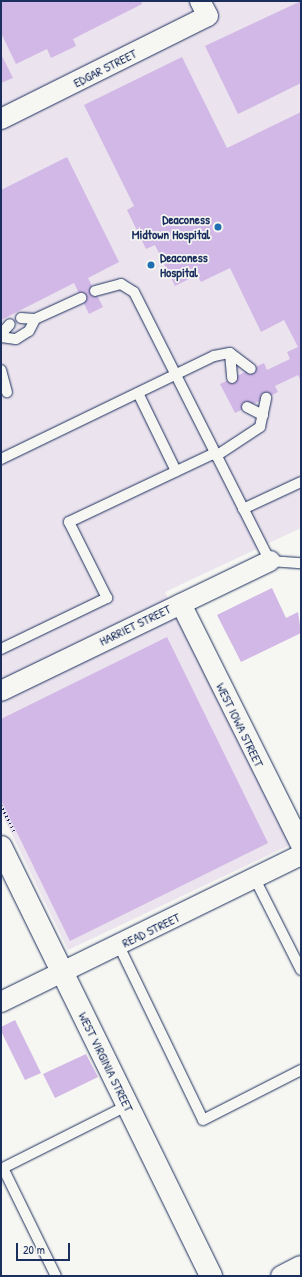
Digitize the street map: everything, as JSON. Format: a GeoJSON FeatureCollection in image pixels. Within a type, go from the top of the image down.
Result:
{"type":"FeatureCollection","features":[{"type":"Feature","properties":{"kind":"street","name":"EDGAR STREET"},"geometry":{"type":"LineString","coordinates":[[1,119],[204,8]]}},
{"type":"Feature","properties":{"kind":"street","name":"HARRIET STREET"},"geometry":{"type":"LineString","coordinates":[[1,691],[270,561]]}},
{"type":"Feature","properties":{"kind":"street","name":"WEST IOWA STREET"},"geometry":{"type":"LineString","coordinates":[[181,604],[301,845]]}},
{"type":"Feature","properties":{"kind":"street","name":"WEST VIRGINIA STREET"},"geometry":{"type":"LineString","coordinates":[[1,847],[64,973],[210,1276]]}},
{"type":"Feature","properties":{"kind":"street","name":"READ STREET"},"geometry":{"type":"LineString","coordinates":[[1,1002],[64,973],[301,855]]}},
{"type":"Feature","properties":{"kind":"street"},"geometry":{"type":"LineString","coordinates":[[281,1276],[301,1266]]}},
{"type":"Feature","properties":{"kind":"lane"},"geometry":{"type":"LineString","coordinates":[[95,291],[120,284],[134,292],[270,561],[301,562]]}},
{"type":"Feature","properties":{"kind":"lane"},"geometry":{"type":"LineString","coordinates":[[21,318],[35,319],[81,298]]}},
{"type":"Feature","properties":{"kind":"lane"},"geometry":{"type":"LineString","coordinates":[[1,337],[16,339],[29,332],[35,319]]}},
{"type":"Feature","properties":{"kind":"lane"},"geometry":{"type":"LineString","coordinates":[[1,334],[10,324]]}},
{"type":"Feature","properties":{"kind":"lane"},"geometry":{"type":"LineString","coordinates":[[230,353],[232,378]]}},
{"type":"Feature","properties":{"kind":"lane"},"geometry":{"type":"LineString","coordinates":[[1,459],[214,356],[230,353],[252,369]]}},
{"type":"Feature","properties":{"kind":"lane"},"geometry":{"type":"LineString","coordinates":[[1,370],[6,392]]}},
{"type":"Feature","properties":{"kind":"lane"},"geometry":{"type":"LineString","coordinates":[[138,393],[176,471]]}},
{"type":"Feature","properties":{"kind":"lane"},"geometry":{"type":"LineString","coordinates":[[1,649],[107,598],[69,522],[215,454],[260,427],[266,398]]}},
{"type":"Feature","properties":{"kind":"lane"},"geometry":{"type":"LineString","coordinates":[[247,407],[263,415]]}},
{"type":"Feature","properties":{"kind":"lane"},"geometry":{"type":"LineString","coordinates":[[244,509],[301,482]]}},
{"type":"Feature","properties":{"kind":"lane"},"geometry":{"type":"LineString","coordinates":[[255,879],[301,970]]}},
{"type":"Feature","properties":{"kind":"lane"},"geometry":{"type":"LineString","coordinates":[[119,946],[203,1120],[301,1070]]}},
{"type":"Feature","properties":{"kind":"lane"},"geometry":{"type":"LineString","coordinates":[[56,1276],[2,1168],[128,1106]]}},
{"type":"Feature","properties":{"kind":"shaded area","name":"Deaconess Hospital"},"geometry":{"type":"Polygon","coordinates":[[[1,1],[301,1],[301,528],[165,592],[290,845],[68,950],[1,812],[1,1]]]}},
{"type":"Feature","properties":{"kind":"building"},"geometry":{"type":"Polygon","coordinates":[[[1,1],[141,1],[142,4],[73,39],[76,46],[51,58],[47,49],[16,64],[1,33],[1,1]]]}},
{"type":"Feature","properties":{"kind":"building"},"geometry":{"type":"Polygon","coordinates":[[[301,1],[301,83],[238,114],[205,46],[301,1]]]}},
{"type":"Feature","properties":{"kind":"building"},"geometry":{"type":"Polygon","coordinates":[[[1,54],[13,78],[1,83],[1,54]]]}},
{"type":"Feature","properties":{"kind":"building","name":"Deaconess Midtown Hospital"},"geometry":{"type":"Polygon","coordinates":[[[182,57],[227,148],[301,112],[301,381],[298,375],[275,386],[278,392],[235,413],[220,384],[264,363],[267,370],[290,359],[287,352],[298,347],[284,320],[261,332],[230,268],[201,282],[197,275],[175,286],[155,245],[146,249],[127,210],[134,206],[84,105],[182,57]]]}},
{"type":"Feature","properties":{"kind":"building"},"geometry":{"type":"Polygon","coordinates":[[[67,157],[119,262],[88,278],[103,307],[89,314],[74,283],[1,320],[1,190],[67,157]]]}},
{"type":"Feature","properties":{"kind":"building"},"geometry":{"type":"Polygon","coordinates":[[[272,588],[286,618],[298,612],[301,633],[241,662],[217,615],[272,588]]]}},
{"type":"Feature","properties":{"kind":"building"},"geometry":{"type":"Polygon","coordinates":[[[167,637],[268,843],[70,941],[1,800],[1,719],[167,637]]]}},
{"type":"Feature","properties":{"kind":"building"},"geometry":{"type":"Polygon","coordinates":[[[15,1020],[41,1073],[25,1080],[1,1031],[1,1027],[15,1020]]]}},
{"type":"Feature","properties":{"kind":"building"},"geometry":{"type":"Polygon","coordinates":[[[86,1054],[98,1077],[55,1098],[43,1074],[86,1054]]]}},
{"type":"Feature","properties":{"kind":"place","name":"Deaconess Midtown Hospital"},"geometry":{"type":"Point","coordinates":[218,227]}},
{"type":"Feature","properties":{"kind":"place","name":"Deaconess Hospital"},"geometry":{"type":"Point","coordinates":[151,265]}}]}
